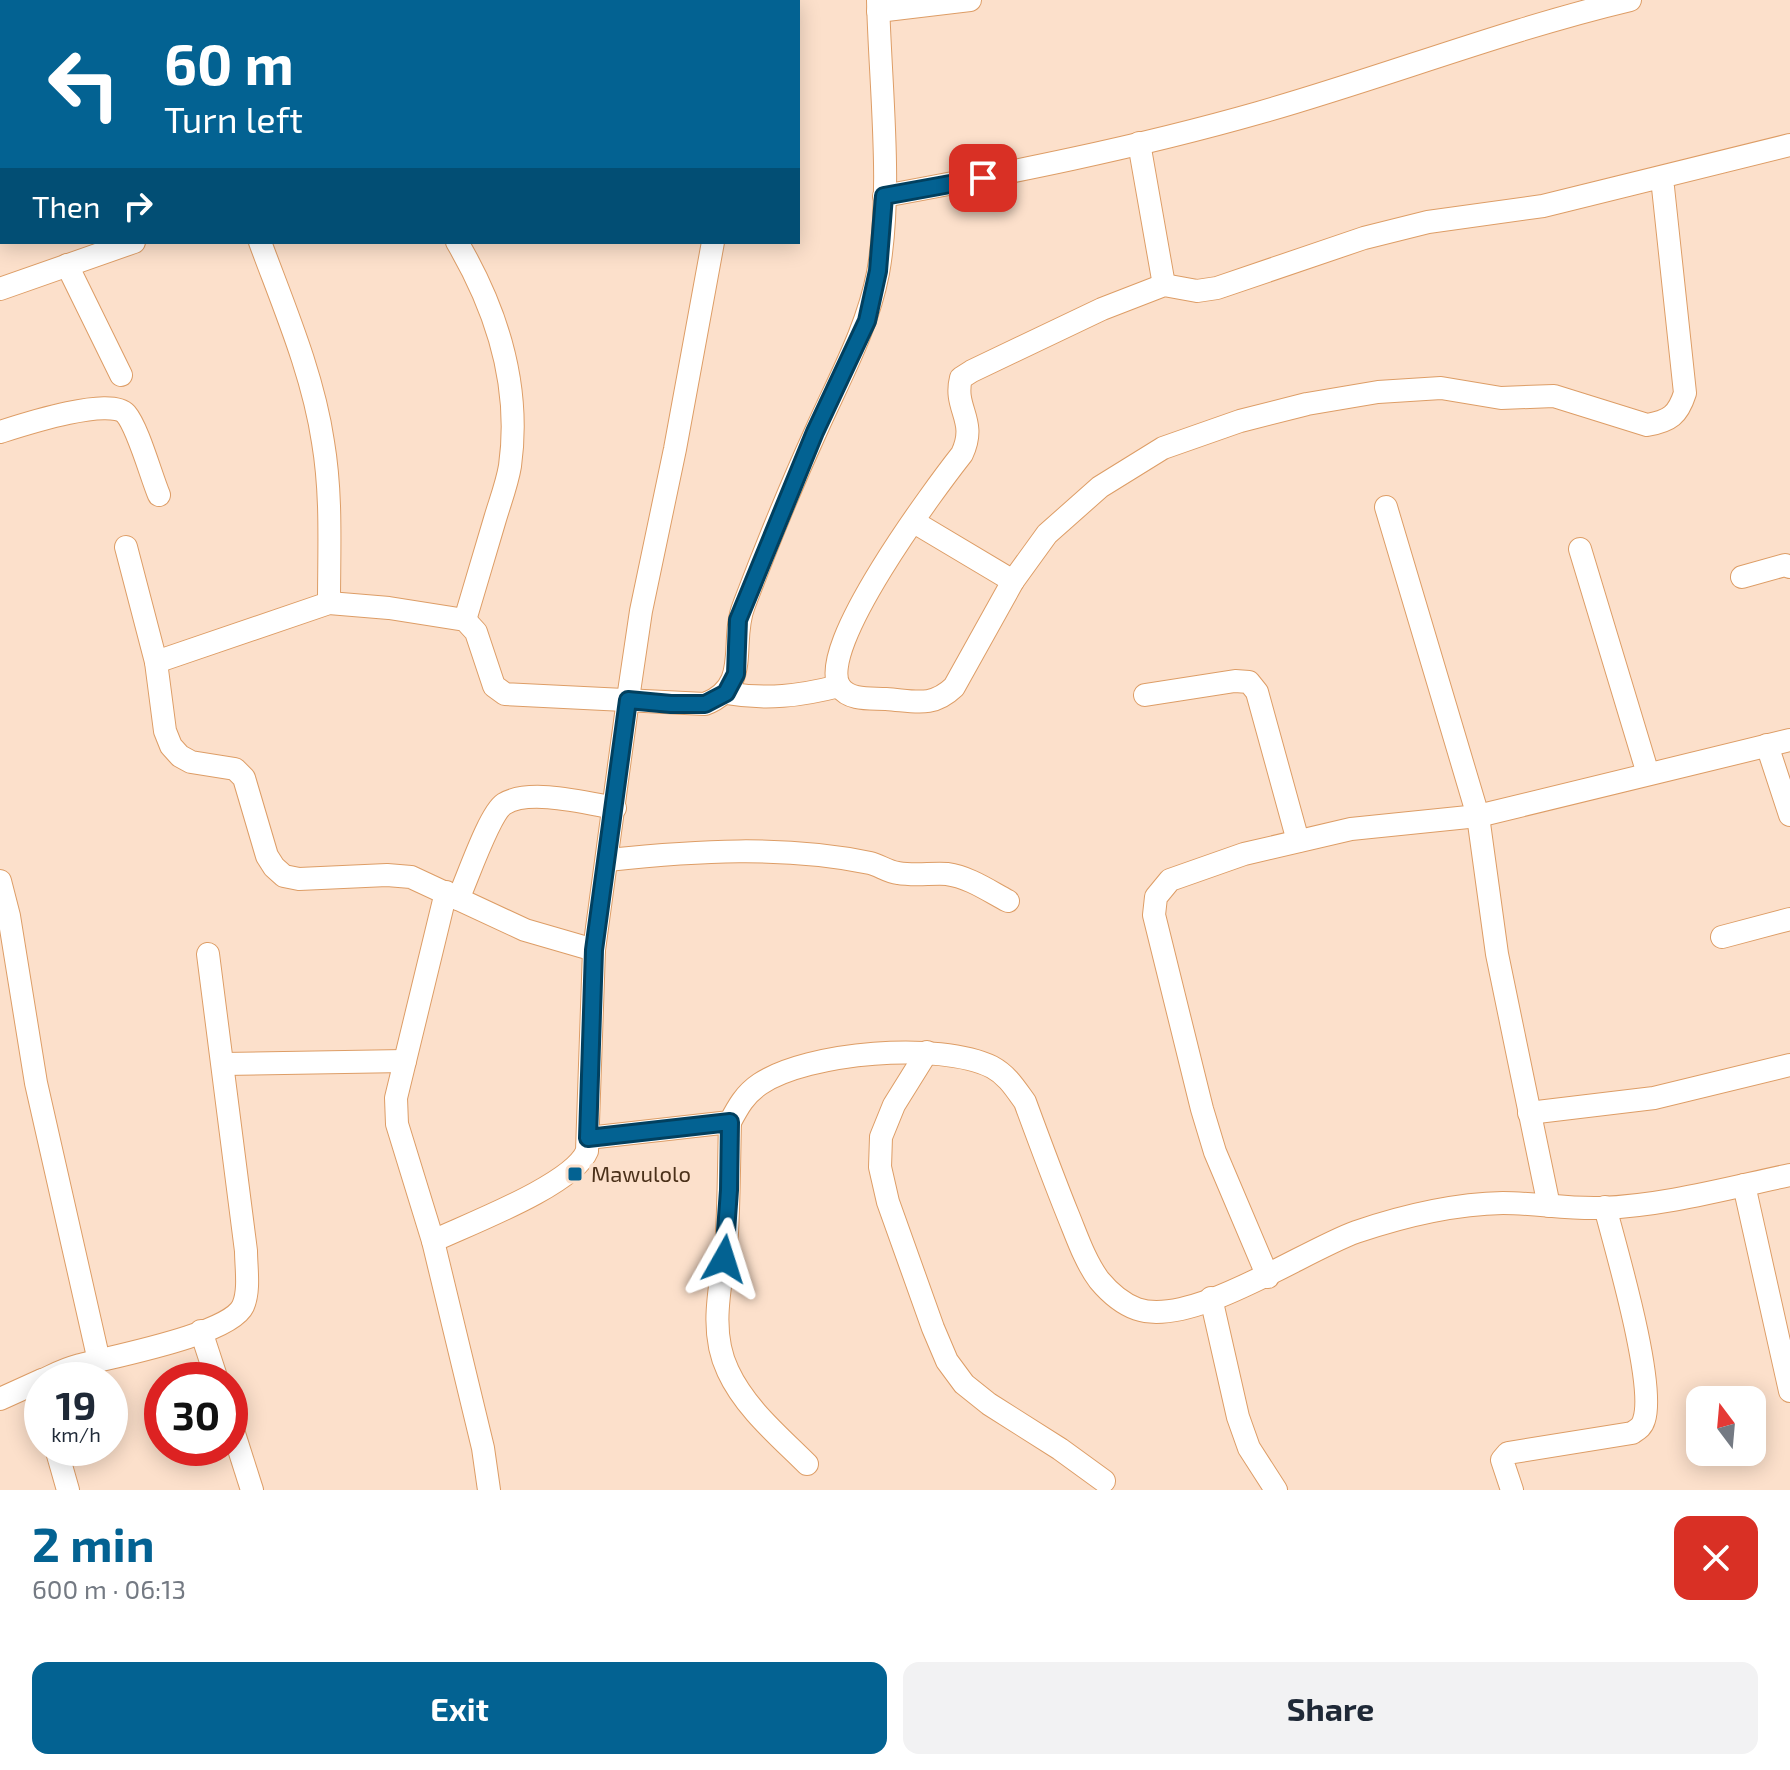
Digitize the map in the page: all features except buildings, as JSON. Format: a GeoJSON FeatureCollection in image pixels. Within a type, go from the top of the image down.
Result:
{"type":"FeatureCollection","features":[{"type":"Feature","properties":{"kind":"street"},"geometry":{"type":"LineString","coordinates":[[156,662],[329,603],[389,608],[465,620],[479,640],[494,686],[505,694],[705,704],[726,693],[736,674],[738,620],[815,432],[867,321],[878,271],[884,196],[878,5],[970,0]]}},
{"type":"Feature","properties":{"kind":"street"},"geometry":{"type":"LineString","coordinates":[[884,196],[983,178],[1258,113],[1504,35],[1630,0]]}},
{"type":"Feature","properties":{"kind":"street"},"geometry":{"type":"LineString","coordinates":[[1139,143],[1164,285]]}},
{"type":"Feature","properties":{"kind":"street"},"geometry":{"type":"LineString","coordinates":[[1662,178],[1685,393],[1680,410],[1663,422],[1647,425],[1554,396],[1501,398],[1441,388],[1378,392],[1307,404],[1240,421],[1163,448],[1100,487],[1047,534],[1013,581],[954,687],[942,698],[928,702],[850,696],[839,686],[836,670],[855,615],[881,567],[962,454],[970,438],[958,390],[961,378],[1102,309],[1164,285],[1197,291],[1217,288],[1364,238],[1415,225],[1543,206],[1790,145]]}},
{"type":"Feature","properties":{"kind":"street"},"geometry":{"type":"LineString","coordinates":[[0,289],[128,244]]}},
{"type":"Feature","properties":{"kind":"street"},"geometry":{"type":"LineString","coordinates":[[261,244],[296,341],[323,439],[329,483],[329,603]]}},
{"type":"Feature","properties":{"kind":"street"},"geometry":{"type":"LineString","coordinates":[[458,244],[495,322],[508,372],[514,417],[509,469],[465,620]]}},
{"type":"Feature","properties":{"kind":"street"},"geometry":{"type":"LineString","coordinates":[[433,1241],[558,1182],[584,1159],[588,1138],[594,950],[628,700],[641,611],[713,244]]}},
{"type":"Feature","properties":{"kind":"street"},"geometry":{"type":"LineString","coordinates":[[67,265],[121,375]]}},
{"type":"Feature","properties":{"kind":"street"},"geometry":{"type":"LineString","coordinates":[[0,432],[88,409],[117,409],[125,414],[132,426],[159,495]]}},
{"type":"Feature","properties":{"kind":"street"},"geometry":{"type":"LineString","coordinates":[[1386,507],[1478,816],[1497,954],[1549,1206]]}},
{"type":"Feature","properties":{"kind":"street"},"geometry":{"type":"LineString","coordinates":[[914,522],[1013,581]]}},
{"type":"Feature","properties":{"kind":"street"},"geometry":{"type":"LineString","coordinates":[[126,547],[156,662],[165,731],[171,746],[191,762],[235,769],[244,778],[267,856],[284,876],[299,879],[387,875],[411,877],[525,930],[594,950]]}},
{"type":"Feature","properties":{"kind":"street"},"geometry":{"type":"LineString","coordinates":[[1580,549],[1648,774]]}},
{"type":"Feature","properties":{"kind":"street"},"geometry":{"type":"LineString","coordinates":[[1742,577],[1785,565],[1790,567]]}},
{"type":"Feature","properties":{"kind":"street"},"geometry":{"type":"LineString","coordinates":[[1145,695],[1235,681],[1249,682],[1257,692],[1298,841]]}},
{"type":"Feature","properties":{"kind":"street"},"geometry":{"type":"LineString","coordinates":[[726,693],[768,699],[809,694],[839,686]]}},
{"type":"Feature","properties":{"kind":"street"},"geometry":{"type":"LineString","coordinates":[[1268,1277],[1215,1152],[1154,915],[1156,897],[1170,880],[1209,865],[1351,829],[1478,816],[1790,740]]}},
{"type":"Feature","properties":{"kind":"street"},"geometry":{"type":"LineString","coordinates":[[1767,745],[1790,815]]}},
{"type":"Feature","properties":{"kind":"street"},"geometry":{"type":"LineString","coordinates":[[489,1490],[483,1448],[433,1241],[397,1124],[396,1098],[452,896],[490,822],[503,805],[523,798],[550,798],[615,808]]}},
{"type":"Feature","properties":{"kind":"street"},"geometry":{"type":"LineString","coordinates":[[608,860],[742,851],[800,855],[871,863],[898,873],[950,875],[970,881],[1008,901]]}},
{"type":"Feature","properties":{"kind":"street"},"geometry":{"type":"LineString","coordinates":[[0,881],[4,918],[36,1083],[99,1361]]}},
{"type":"Feature","properties":{"kind":"street"},"geometry":{"type":"LineString","coordinates":[[1722,937],[1790,919]]}},
{"type":"Feature","properties":{"kind":"street"},"geometry":{"type":"LineString","coordinates":[[94,1362],[162,1345],[201,1331],[229,1320],[242,1308],[246,1292],[246,1251],[208,954]]}},
{"type":"Feature","properties":{"kind":"street"},"geometry":{"type":"LineString","coordinates":[[807,1464],[742,1395],[728,1371],[719,1345],[716,1317],[726,1236],[730,1122],[743,1098],[761,1083],[788,1073],[854,1056],[886,1052],[927,1052],[992,1067],[1010,1080],[1025,1102],[1084,1255],[1099,1280],[1116,1298],[1138,1310],[1157,1312],[1182,1309],[1268,1277],[1322,1246],[1408,1216],[1456,1206],[1504,1203],[1605,1207],[1631,1205],[1790,1175]]}},
{"type":"Feature","properties":{"kind":"street"},"geometry":{"type":"LineString","coordinates":[[927,1052],[894,1105],[881,1137],[880,1167],[888,1202],[933,1328],[947,1361],[964,1384],[1104,1481]]}},
{"type":"Feature","properties":{"kind":"street"},"geometry":{"type":"LineString","coordinates":[[223,1064],[405,1061]]}},
{"type":"Feature","properties":{"kind":"street"},"geometry":{"type":"LineString","coordinates":[[1529,1113],[1654,1098],[1790,1065]]}},
{"type":"Feature","properties":{"kind":"street"},"geometry":{"type":"LineString","coordinates":[[588,1138],[730,1122]]}},
{"type":"Feature","properties":{"kind":"street"},"geometry":{"type":"LineString","coordinates":[[1744,1185],[1790,1391]]}},
{"type":"Feature","properties":{"kind":"street"},"geometry":{"type":"LineString","coordinates":[[1512,1490],[1502,1465],[1508,1453],[1632,1433],[1640,1428],[1644,1419],[1646,1393],[1636,1334],[1605,1207]]}},
{"type":"Feature","properties":{"kind":"street"},"geometry":{"type":"LineString","coordinates":[[1211,1298],[1238,1417],[1249,1448],[1276,1490]]}},
{"type":"Feature","properties":{"kind":"street"},"geometry":{"type":"LineString","coordinates":[[201,1331],[211,1362]]}},
{"type":"Feature","properties":{"kind":"street"},"geometry":{"type":"LineString","coordinates":[[0,1399],[24,1391]]}},
{"type":"Feature","properties":{"kind":"street"},"geometry":{"type":"LineString","coordinates":[[61,1466],[68,1490]]}},
{"type":"Feature","properties":{"kind":"street"},"geometry":{"type":"LineString","coordinates":[[244,1466],[252,1490]]}},
{"type":"Feature","properties":{"kind":"place","name":"Mawulolo"},"geometry":{"type":"Point","coordinates":[575,1174]}},
{"type":"Feature","properties":{"kind":"route"},"geometry":{"type":"LineString","coordinates":[[724,1259],[730,1122],[588,1138],[594,950],[628,700],[705,704],[726,693],[736,674],[738,620],[752,583],[815,432],[867,321],[878,271],[884,196],[983,178]]}}]}
